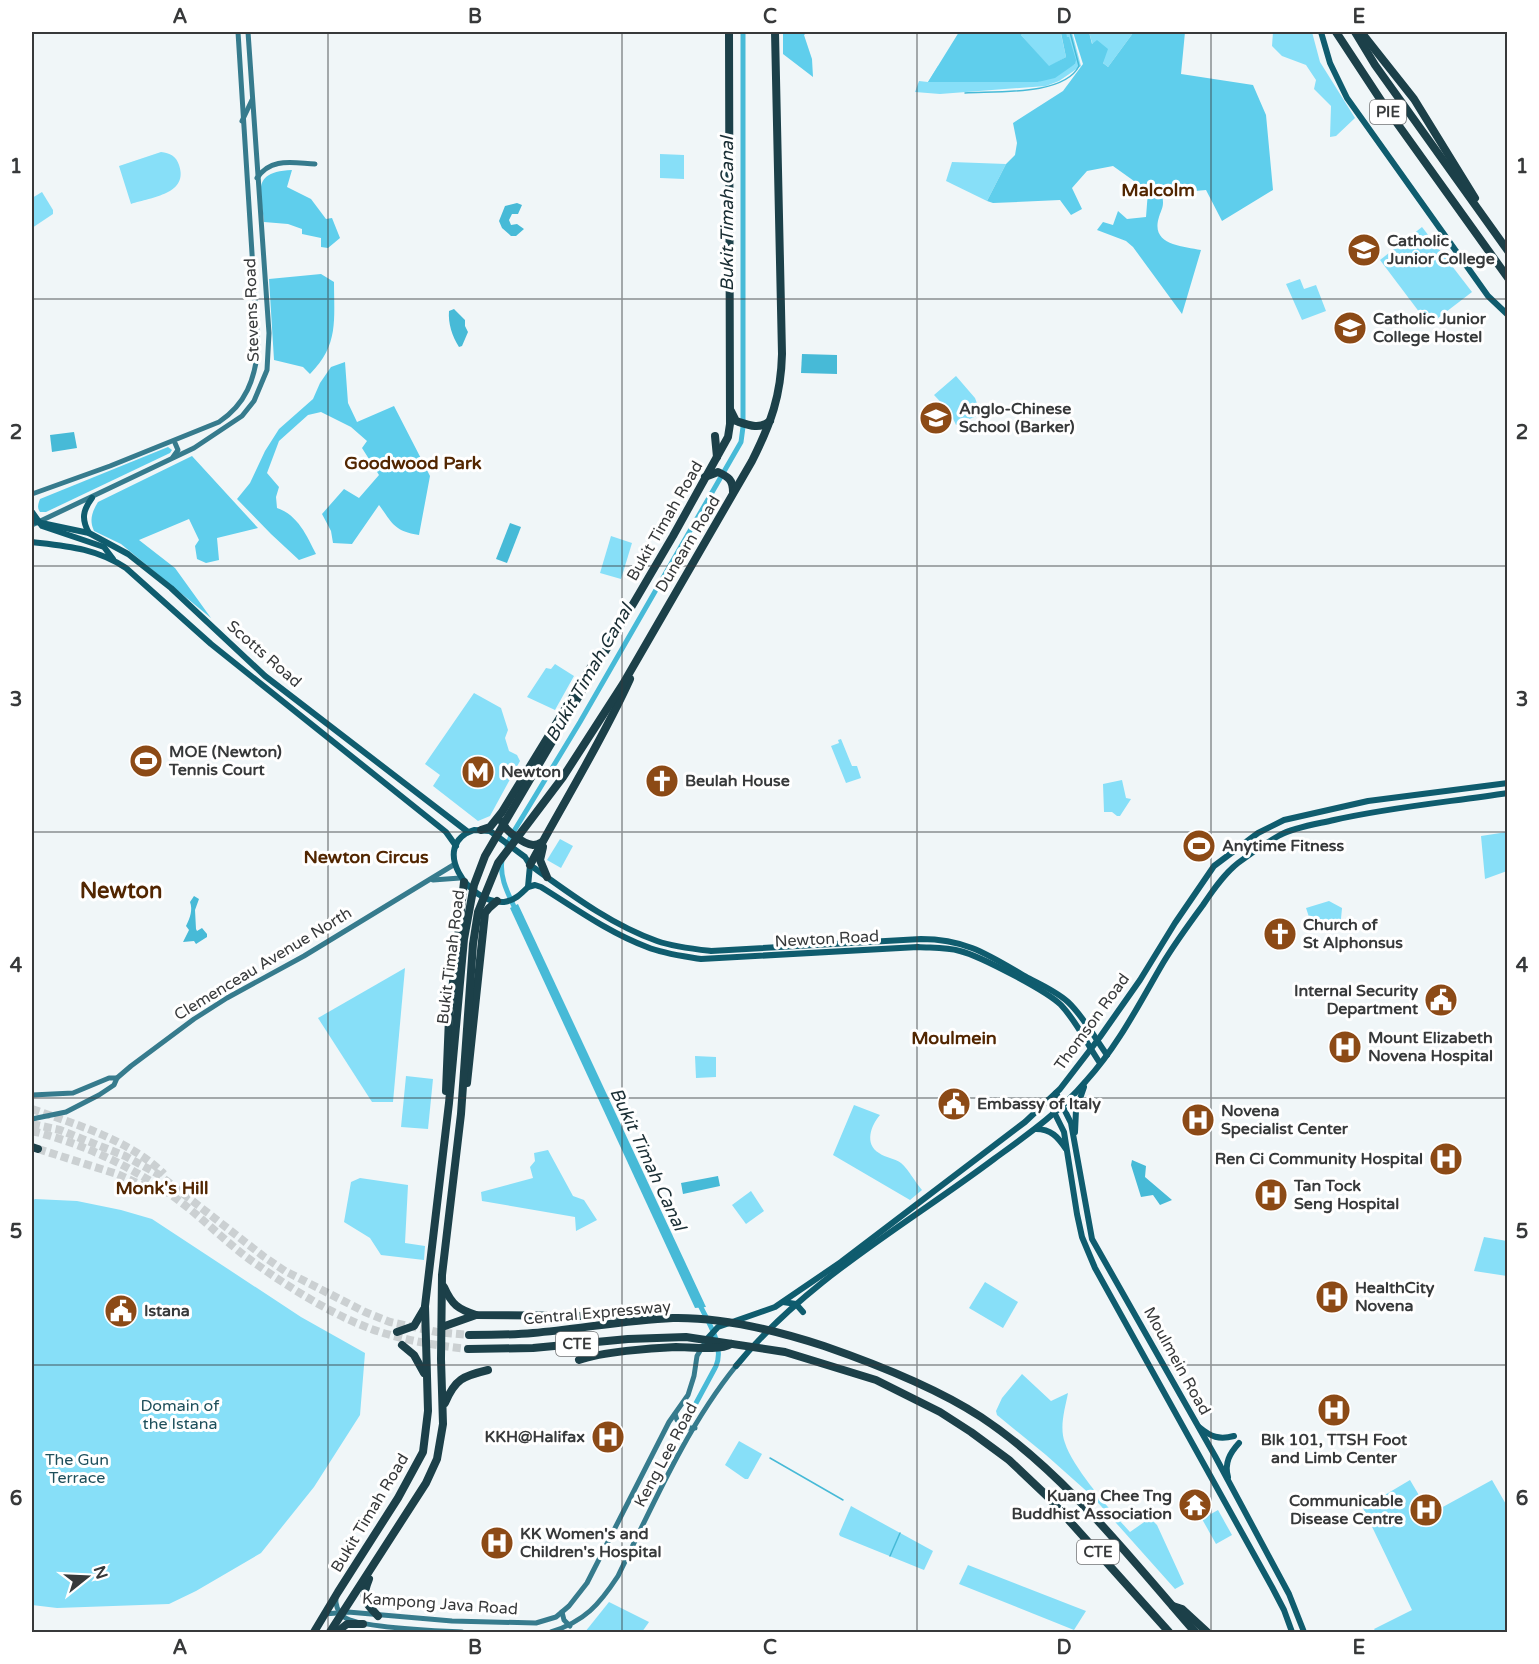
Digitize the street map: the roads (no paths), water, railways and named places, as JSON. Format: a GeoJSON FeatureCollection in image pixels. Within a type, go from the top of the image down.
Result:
{"type":"FeatureCollection","features":[{"type":"Feature","properties":{"kind":"highway","name":"Bukit Timah Road"},"geometry":{"type":"LineString","coordinates":[[314,1632],[398,1498],[423,1452],[428,1410],[425,1306],[446,1129],[464,939],[467,915],[478,871],[501,826],[590,678],[717,458],[733,423],[730,410],[729,32]]}},
{"type":"Feature","properties":{"kind":"highway","name":"Dunearn Road"},"geometry":{"type":"LineString","coordinates":[[463,1062],[478,912],[498,863],[563,777],[623,684],[656,623],[752,461],[771,420],[782,378],[775,32]]}},
{"type":"Feature","properties":{"kind":"highway","name":"PIE"},"geometry":{"type":"LineString","coordinates":[[1336,32],[1384,105],[1508,278]]}},
{"type":"Feature","properties":{"kind":"highway","name":"PIE"},"geometry":{"type":"LineString","coordinates":[[1355,32],[1375,65],[1508,251]]}},
{"type":"Feature","properties":{"kind":"highway"},"geometry":{"type":"LineString","coordinates":[[1361,32],[1414,99],[1495,234]]}},
{"type":"Feature","properties":{"kind":"highway"},"geometry":{"type":"LineString","coordinates":[[717,458],[717,433],[733,423],[761,426],[771,420]]}},
{"type":"Feature","properties":{"kind":"highway"},"geometry":{"type":"LineString","coordinates":[[705,477],[718,472],[730,478],[733,493]]}},
{"type":"Feature","properties":{"kind":"highway"},"geometry":{"type":"LineString","coordinates":[[530,865],[601,739],[656,623]]}},
{"type":"Feature","properties":{"kind":"highway"},"geometry":{"type":"LineString","coordinates":[[481,830],[489,827],[502,812],[585,676],[618,630]]}},
{"type":"Feature","properties":{"kind":"highway"},"geometry":{"type":"LineString","coordinates":[[502,812],[501,819],[504,827],[525,842],[533,845],[543,841]]}},
{"type":"Feature","properties":{"kind":"highway"},"geometry":{"type":"LineString","coordinates":[[543,841],[540,860],[547,877]]}},
{"type":"Feature","properties":{"kind":"highway"},"geometry":{"type":"LineString","coordinates":[[446,1129],[446,1064],[463,900],[462,880]]}},
{"type":"Feature","properties":{"kind":"highway"},"geometry":{"type":"LineString","coordinates":[[461,1114],[464,1108],[485,914],[485,904],[479,898],[468,895],[463,900]]}},
{"type":"Feature","properties":{"kind":"highway"},"geometry":{"type":"LineString","coordinates":[[485,914],[497,901]]}},
{"type":"Feature","properties":{"kind":"highway","name":"Bukit Timah Road"},"geometry":{"type":"LineString","coordinates":[[330,1632],[421,1491],[433,1470],[441,1442],[444,1405],[441,1359],[444,1246],[461,1114],[463,1062]]}},
{"type":"Feature","properties":{"kind":"highway"},"geometry":{"type":"LineString","coordinates":[[442,1283],[450,1300],[460,1309],[476,1315]]}},
{"type":"Feature","properties":{"kind":"highway"},"geometry":{"type":"LineString","coordinates":[[397,1332],[414,1326],[425,1306]]}},
{"type":"Feature","properties":{"kind":"highway"},"geometry":{"type":"LineString","coordinates":[[442,1327],[476,1315],[638,1314],[677,1319]]}},
{"type":"Feature","properties":{"kind":"highway","name":"Central Expressway"},"geometry":{"type":"LineString","coordinates":[[469,1335],[534,1333],[586,1326],[677,1319],[761,1329],[799,1338],[874,1365],[949,1399],[981,1418],[1021,1447],[1061,1483],[1195,1632]]}},
{"type":"Feature","properties":{"kind":"highway","name":"Central Expressway"},"geometry":{"type":"LineString","coordinates":[[468,1349],[533,1348],[649,1337],[686,1337],[785,1352],[876,1380],[940,1412],[1009,1460],[1047,1496],[1169,1632]]}},
{"type":"Feature","properties":{"kind":"highway"},"geometry":{"type":"LineString","coordinates":[[579,1360],[591,1356],[679,1347],[725,1347],[732,1343]]}},
{"type":"Feature","properties":{"kind":"highway"},"geometry":{"type":"LineString","coordinates":[[402,1345],[418,1359],[426,1377]]}},
{"type":"Feature","properties":{"kind":"highway"},"geometry":{"type":"LineString","coordinates":[[444,1405],[456,1382],[466,1375],[488,1370]]}},
{"type":"Feature","properties":{"kind":"highway"},"geometry":{"type":"LineString","coordinates":[[375,1564],[365,1589],[364,1598],[366,1604],[378,1616]]}},
{"type":"Feature","properties":{"kind":"highway"},"geometry":{"type":"LineString","coordinates":[[348,1576],[356,1580],[366,1577]]}},
{"type":"Feature","properties":{"kind":"highway"},"geometry":{"type":"LineString","coordinates":[[1171,1605],[1182,1609],[1207,1632]]}},
{"type":"Feature","properties":{"kind":"highway"},"geometry":{"type":"LineString","coordinates":[[337,1632],[346,1624],[363,1624]]}},
{"type":"Feature","properties":{"kind":"main road","name":"Stevens Road"},"geometry":{"type":"LineString","coordinates":[[32,494],[207,427],[230,415],[252,383],[258,348],[238,32]]}},
{"type":"Feature","properties":{"kind":"main road","name":"Stevens Road"},"geometry":{"type":"LineString","coordinates":[[34,522],[92,498],[214,437],[242,416],[254,401],[263,382],[269,356],[248,32]]}},
{"type":"Feature","properties":{"kind":"main road"},"geometry":{"type":"LineString","coordinates":[[1321,32],[1330,63],[1347,98],[1488,296],[1508,315]]}},
{"type":"Feature","properties":{"kind":"main road"},"geometry":{"type":"LineString","coordinates":[[240,66],[250,53]]}},
{"type":"Feature","properties":{"kind":"main road"},"geometry":{"type":"LineString","coordinates":[[242,122],[253,99]]}},
{"type":"Feature","properties":{"kind":"main road"},"geometry":{"type":"LineString","coordinates":[[257,178],[267,166],[273,164],[287,162],[315,165]]}},
{"type":"Feature","properties":{"kind":"main road"},"geometry":{"type":"LineString","coordinates":[[251,248],[258,247],[262,238]]}},
{"type":"Feature","properties":{"kind":"main road"},"geometry":{"type":"LineString","coordinates":[[172,459],[178,450],[175,443]]}},
{"type":"Feature","properties":{"kind":"main road"},"geometry":{"type":"LineString","coordinates":[[89,532],[85,525],[84,513],[92,498]]}},
{"type":"Feature","properties":{"kind":"main road"},"geometry":{"type":"LineString","coordinates":[[32,512],[34,522],[51,531],[104,547],[114,560]]}},
{"type":"Feature","properties":{"kind":"main road","name":"Scotts Road"},"geometry":{"type":"LineString","coordinates":[[34,522],[89,532],[141,564],[186,602],[265,676],[468,832]]}},
{"type":"Feature","properties":{"kind":"main road","name":"Scotts Road"},"geometry":{"type":"LineString","coordinates":[[32,542],[75,546],[114,560],[126,568],[211,644],[446,832],[456,846]]}},
{"type":"Feature","properties":{"kind":"main road"},"geometry":{"type":"LineString","coordinates":[[259,682],[265,676]]}},
{"type":"Feature","properties":{"kind":"main road"},"geometry":{"type":"LineString","coordinates":[[289,706],[294,699]]}},
{"type":"Feature","properties":{"kind":"main road","name":"Thomson Road"},"geometry":{"type":"LineString","coordinates":[[709,1337],[718,1327],[756,1315],[783,1302],[841,1262],[1018,1128],[1056,1093],[1091,1049],[1140,980],[1175,923],[1215,866],[1258,833],[1284,820],[1355,803],[1508,783]]}},
{"type":"Feature","properties":{"kind":"main road"},"geometry":{"type":"LineString","coordinates":[[1462,788],[1464,798]]}},
{"type":"Feature","properties":{"kind":"main road","name":"Thomson Road"},"geometry":{"type":"LineString","coordinates":[[736,1366],[778,1319],[806,1296],[874,1243],[961,1184],[1036,1129],[1063,1106],[1107,1055],[1133,1017],[1184,931],[1220,882],[1237,864],[1286,832],[1380,810],[1508,793]]}},
{"type":"Feature","properties":{"kind":"main road"},"geometry":{"type":"LineString","coordinates":[[490,831],[519,850],[530,865],[528,887],[517,897],[507,902],[487,898],[462,880],[455,864],[456,846],[468,832],[490,831]]}},
{"type":"Feature","properties":{"kind":"main road","name":"Clemenceau Avenue North"},"geometry":{"type":"LineString","coordinates":[[32,1119],[74,1109],[114,1085],[117,1078],[177,1031],[227,998],[304,956],[455,864]]}},
{"type":"Feature","properties":{"kind":"main road","name":"Newton Road"},"geometry":{"type":"LineString","coordinates":[[530,865],[621,925],[657,941],[711,951],[921,939],[959,942],[990,955],[1060,996],[1080,1016],[1097,1041]]}},
{"type":"Feature","properties":{"kind":"main road","name":"Clemenceau Avenue North"},"geometry":{"type":"LineString","coordinates":[[428,881],[462,880]]}},
{"type":"Feature","properties":{"kind":"main road","name":"Newton Road"},"geometry":{"type":"LineString","coordinates":[[528,887],[535,885],[541,887],[616,932],[645,947],[668,954],[702,959],[918,947],[961,951],[981,958],[1057,1002],[1100,1063]]}},
{"type":"Feature","properties":{"kind":"main road"},"geometry":{"type":"LineString","coordinates":[[764,948],[760,951],[764,956]]}},
{"type":"Feature","properties":{"kind":"main road"},"geometry":{"type":"LineString","coordinates":[[1097,1041],[1107,1055]]}},
{"type":"Feature","properties":{"kind":"main road","name":"Clemenceau Avenue North"},"geometry":{"type":"LineString","coordinates":[[32,1095],[73,1093],[109,1078],[117,1078]]}},
{"type":"Feature","properties":{"kind":"main road"},"geometry":{"type":"LineString","coordinates":[[1075,1141],[1076,1110],[1087,1080]]}},
{"type":"Feature","properties":{"kind":"main road","name":"Moulmein Road"},"geometry":{"type":"LineString","coordinates":[[1056,1093],[1071,1123],[1092,1239],[1232,1489],[1288,1594],[1305,1632]]}},
{"type":"Feature","properties":{"kind":"main road","name":"Moulmein Road"},"geometry":{"type":"LineString","coordinates":[[1048,1100],[1063,1127],[1082,1237],[1095,1268],[1272,1587],[1292,1632]]}},
{"type":"Feature","properties":{"kind":"main road"},"geometry":{"type":"LineString","coordinates":[[1036,1129],[1045,1129],[1054,1134],[1068,1152]]}},
{"type":"Feature","properties":{"kind":"main road"},"geometry":{"type":"LineString","coordinates":[[783,1302],[796,1304],[803,1312],[806,1296]]}},
{"type":"Feature","properties":{"kind":"main road","name":"Kampong Java Road"},"geometry":{"type":"LineString","coordinates":[[325,1614],[348,1612],[452,1621],[536,1623],[556,1617],[575,1600],[587,1583],[669,1422],[692,1386],[697,1356],[709,1337]]}},
{"type":"Feature","properties":{"kind":"main road","name":"Keng Lee Road"},"geometry":{"type":"LineString","coordinates":[[551,1632],[570,1626],[600,1603],[614,1583],[709,1402],[736,1366]]}},
{"type":"Feature","properties":{"kind":"main road"},"geometry":{"type":"LineString","coordinates":[[675,1414],[677,1420],[685,1428],[695,1428]]}},
{"type":"Feature","properties":{"kind":"main road"},"geometry":{"type":"LineString","coordinates":[[1197,1425],[1216,1438],[1234,1436]]}},
{"type":"Feature","properties":{"kind":"main road"},"geometry":{"type":"LineString","coordinates":[[1232,1489],[1226,1463],[1239,1443]]}},
{"type":"Feature","properties":{"kind":"main road"},"geometry":{"type":"LineString","coordinates":[[338,1592],[336,1601],[341,1613],[345,1618],[363,1624],[462,1632]]}},
{"type":"Feature","properties":{"kind":"main road"},"geometry":{"type":"LineString","coordinates":[[562,1612],[564,1620],[570,1626]]}},
{"type":"Feature","properties":{"kind":"waterway","name":"Bukit Timah Canal"},"geometry":{"type":"LineString","coordinates":[[507,846],[741,442],[743,427],[743,32]]}},
{"type":"Feature","properties":{"kind":"waterway"},"geometry":{"type":"LineString","coordinates":[[965,93],[1028,90],[1059,83],[1071,76],[1079,66],[1070,32]]}},
{"type":"Feature","properties":{"kind":"waterway","name":"Bukit Timah Canal"},"geometry":{"type":"LineString","coordinates":[[502,860],[503,880],[516,911]]}},
{"type":"Feature","properties":{"kind":"waterway","name":"Bukit Timah Canal"},"geometry":{"type":"LineString","coordinates":[[699,1303],[717,1342],[716,1366]]}},
{"type":"Feature","properties":{"kind":"waterway","name":"Bukit Timah Canal"},"geometry":{"type":"LineString","coordinates":[[695,1405],[715,1368]]}},
{"type":"Feature","properties":{"kind":"waterway"},"geometry":{"type":"LineString","coordinates":[[770,1458],[843,1500]]}},
{"type":"Feature","properties":{"kind":"waterway"},"geometry":{"type":"LineString","coordinates":[[890,1556],[900,1533]]}},
{"type":"Feature","properties":{"kind":"tunnel"},"geometry":{"type":"LineString","coordinates":[[32,1109],[84,1127],[118,1142],[135,1151],[164,1174]]}},
{"type":"Feature","properties":{"kind":"tunnel"},"geometry":{"type":"LineString","coordinates":[[32,1124],[60,1130],[125,1156],[158,1174],[285,1271],[365,1312],[390,1322],[437,1332],[469,1335]]}},
{"type":"Feature","properties":{"kind":"tunnel"},"geometry":{"type":"LineString","coordinates":[[32,1131],[72,1143],[110,1159],[147,1179],[182,1203],[249,1259],[337,1314],[371,1329],[397,1337],[468,1349]]}},
{"type":"Feature","properties":{"kind":"tunnel"},"geometry":{"type":"LineString","coordinates":[[38,1149],[117,1174],[162,1194]]}},
{"type":"Feature","properties":{"kind":"place","name":"Catholic Junior College"},"geometry":{"type":"Point","coordinates":[1364,250]}},
{"type":"Feature","properties":{"kind":"place","name":"Catholic Junior College Hostel"},"geometry":{"type":"Point","coordinates":[1350,328]}},
{"type":"Feature","properties":{"kind":"place","name":"Anglo-Chinese School (Barker)"},"geometry":{"type":"Point","coordinates":[936,418]}},
{"type":"Feature","properties":{"kind":"place","name":"MOE (Newton) Tennis Court"},"geometry":{"type":"Point","coordinates":[146,761]}},
{"type":"Feature","properties":{"kind":"place","name":"Newton"},"geometry":{"type":"Point","coordinates":[478,772]}},
{"type":"Feature","properties":{"kind":"place","name":"Beulah House"},"geometry":{"type":"Point","coordinates":[662,781]}},
{"type":"Feature","properties":{"kind":"place","name":"Anytime Fitness"},"geometry":{"type":"Point","coordinates":[1199,846]}},
{"type":"Feature","properties":{"kind":"place","name":"Church of St Alphonsus"},"geometry":{"type":"Point","coordinates":[1280,934]}},
{"type":"Feature","properties":{"kind":"place","name":"Internal Security Department"},"geometry":{"type":"Point","coordinates":[1441,1000]}},
{"type":"Feature","properties":{"kind":"place","name":"Mount Elizabeth Novena Hospital"},"geometry":{"type":"Point","coordinates":[1345,1047]}},
{"type":"Feature","properties":{"kind":"place","name":"Embassy of Italy"},"geometry":{"type":"Point","coordinates":[954,1104]}},
{"type":"Feature","properties":{"kind":"place","name":"Novena Specialist Center"},"geometry":{"type":"Point","coordinates":[1198,1120]}},
{"type":"Feature","properties":{"kind":"place","name":"Ren Ci Community Hospital"},"geometry":{"type":"Point","coordinates":[1446,1159]}},
{"type":"Feature","properties":{"kind":"place","name":"Tan Tock Seng Hospital"},"geometry":{"type":"Point","coordinates":[1271,1195]}},
{"type":"Feature","properties":{"kind":"place","name":"HealthCity Novena"},"geometry":{"type":"Point","coordinates":[1332,1297]}},
{"type":"Feature","properties":{"kind":"place","name":"Istana"},"geometry":{"type":"Point","coordinates":[121,1311]}},
{"type":"Feature","properties":{"kind":"place","name":"Blk 101, TTSH Foot and Limb Center"},"geometry":{"type":"Point","coordinates":[1334,1410]}},
{"type":"Feature","properties":{"kind":"place","name":"KKH@Halifax"},"geometry":{"type":"Point","coordinates":[608,1437]}},
{"type":"Feature","properties":{"kind":"place","name":"Kuang Chee Tng Buddhist Association"},"geometry":{"type":"Point","coordinates":[1195,1505]}},
{"type":"Feature","properties":{"kind":"place","name":"Communicable Disease Centre"},"geometry":{"type":"Point","coordinates":[1426,1510]}},
{"type":"Feature","properties":{"kind":"place","name":"KK Women's and Children's Hospital"},"geometry":{"type":"Point","coordinates":[497,1543]}},
{"type":"Feature","properties":{"kind":"district","name":"Malcolm"},"geometry":{"type":"Point","coordinates":[1158,190]}},
{"type":"Feature","properties":{"kind":"district","name":"Goodwood Park"},"geometry":{"type":"Point","coordinates":[413,463]}},
{"type":"Feature","properties":{"kind":"district","name":"Newton Circus"},"geometry":{"type":"Point","coordinates":[366,857]}},
{"type":"Feature","properties":{"kind":"district","name":"Newton"},"geometry":{"type":"Point","coordinates":[121,891]}},
{"type":"Feature","properties":{"kind":"district","name":"Moulmein"},"geometry":{"type":"Point","coordinates":[954,1038]}},
{"type":"Feature","properties":{"kind":"district","name":"Monk's Hill"},"geometry":{"type":"Point","coordinates":[162,1188]}},
{"type":"Feature","properties":{"kind":"park label","name":"Domain of the Istana"},"geometry":{"type":"Point","coordinates":[180,1415]}},
{"type":"Feature","properties":{"kind":"park label","name":"The Gun Terrace"},"geometry":{"type":"Point","coordinates":[77,1469]}}]}
